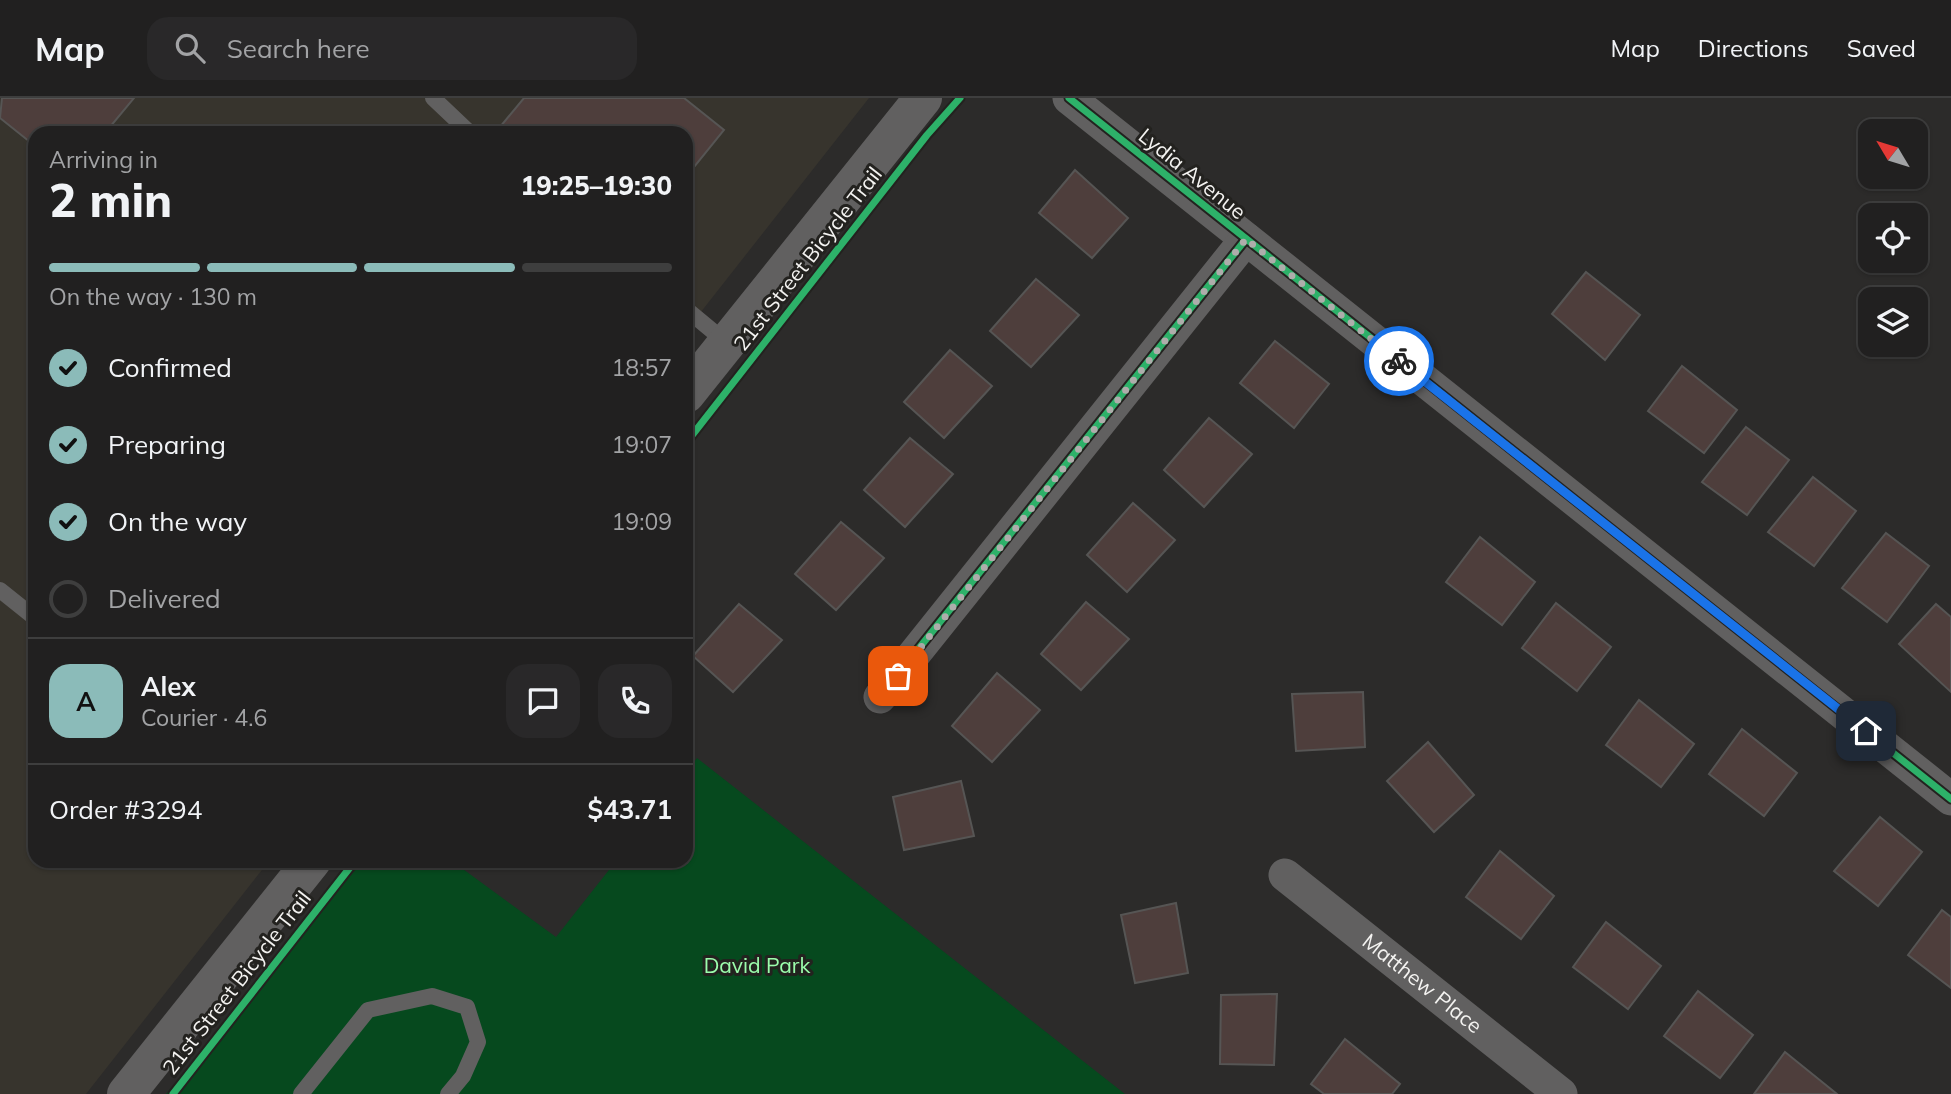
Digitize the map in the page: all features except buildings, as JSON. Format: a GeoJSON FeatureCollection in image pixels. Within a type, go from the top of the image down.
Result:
{"type":"FeatureCollection","features":[{"type":"Feature","properties":{"kind":"street"},"geometry":{"type":"LineString","coordinates":[[693,385],[923,98]]}},
{"type":"Feature","properties":{"kind":"street","name":"Lydia Avenue"},"geometry":{"type":"LineString","coordinates":[[1069,98],[1951,799]]}},
{"type":"Feature","properties":{"kind":"street"},"geometry":{"type":"LineString","coordinates":[[880,697],[1246,239]]}},
{"type":"Feature","properties":{"kind":"street"},"geometry":{"type":"LineString","coordinates":[[126,1094],[306,868]]}},
{"type":"Feature","properties":{"kind":"street","name":"Matthew Place"},"geometry":{"type":"LineString","coordinates":[[1285,875],[1560,1094]]}},
{"type":"Feature","properties":{"kind":"lane"},"geometry":{"type":"LineString","coordinates":[[433,98],[463,126]]}},
{"type":"Feature","properties":{"kind":"lane"},"geometry":{"type":"LineString","coordinates":[[693,315],[727,342]]}},
{"type":"Feature","properties":{"kind":"lane"},"geometry":{"type":"LineString","coordinates":[[0,590],[28,612]]}},
{"type":"Feature","properties":{"kind":"lane"},"geometry":{"type":"LineString","coordinates":[[301,1094],[368,1010],[432,996],[467,1007],[478,1042],[463,1076],[448,1094]]}},
{"type":"Feature","properties":{"kind":"shaded area"},"geometry":{"type":"Polygon","coordinates":[[[0,98],[869,98],[693,322],[693,126],[28,126],[28,868],[264,868],[86,1094],[0,1094],[0,98]]]}},
{"type":"Feature","properties":{"kind":"green space","name":"David Park"},"geometry":{"type":"Polygon","coordinates":[[[697,758],[1125,1094],[166,1094],[357,868],[462,868],[556,937],[610,868],[693,868],[693,763],[697,758]]]}},
{"type":"Feature","properties":{"kind":"cycle path","name":"21st Street Bicycle Trail"},"geometry":{"type":"LineString","coordinates":[[693,434],[927,135],[960,98]]}},
{"type":"Feature","properties":{"kind":"cycle path"},"geometry":{"type":"LineString","coordinates":[[1069,98],[1951,799]]}},
{"type":"Feature","properties":{"kind":"cycle path"},"geometry":{"type":"LineString","coordinates":[[880,697],[1246,239]]}},
{"type":"Feature","properties":{"kind":"cycle path","name":"21st Street Bicycle Trail"},"geometry":{"type":"LineString","coordinates":[[173,1094],[350,868]]}},
{"type":"Feature","properties":{"kind":"way so far"},"geometry":{"type":"LineString","coordinates":[[898,676],[1246,239],[1399,361]]}},
{"type":"Feature","properties":{"kind":"route"},"geometry":{"type":"LineString","coordinates":[[1399,361],[1866,731]]}}]}
